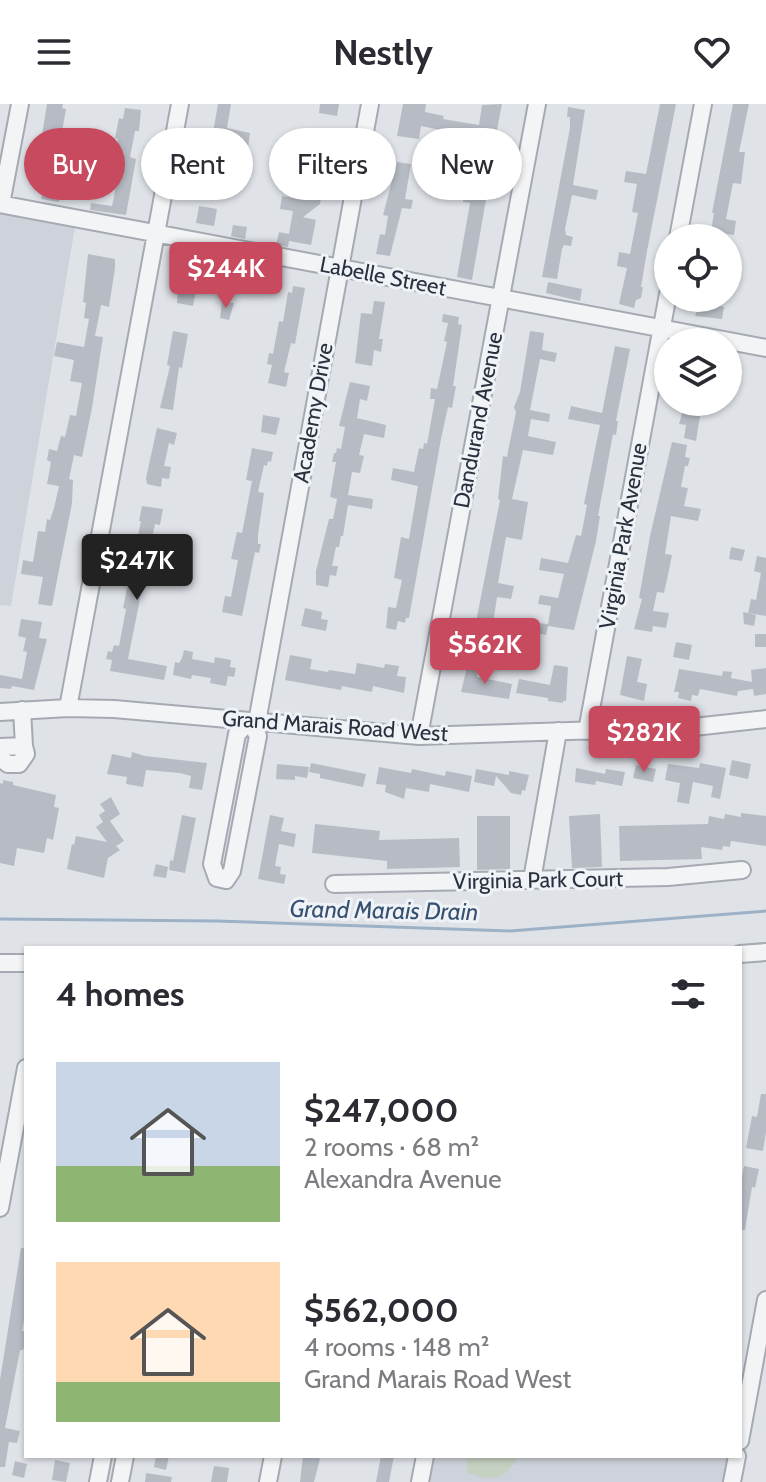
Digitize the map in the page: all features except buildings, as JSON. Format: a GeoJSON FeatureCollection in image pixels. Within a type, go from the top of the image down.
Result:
{"type":"FeatureCollection","features":[{"type":"Feature","properties":{"kind":"street"},"geometry":{"type":"LineString","coordinates":[[0,204],[20,104]]}},
{"type":"Feature","properties":{"kind":"street"},"geometry":{"type":"LineString","coordinates":[[68,708],[180,104]]}},
{"type":"Feature","properties":{"kind":"street","name":"Academy Drive"},"geometry":{"type":"LineString","coordinates":[[253,722],[237,734],[212,864],[217,878],[226,880],[232,871],[258,736],[253,722],[370,104]]}},
{"type":"Feature","properties":{"kind":"street","name":"Dandurand Avenue"},"geometry":{"type":"LineString","coordinates":[[419,736],[537,104]]}},
{"type":"Feature","properties":{"kind":"street"},"geometry":{"type":"LineString","coordinates":[[681,224],[703,104]]}},
{"type":"Feature","properties":{"kind":"street","name":"Labelle Street"},"geometry":{"type":"LineString","coordinates":[[0,204],[662,328]]}},
{"type":"Feature","properties":{"kind":"street","name":"Virginia Park Avenue"},"geometry":{"type":"LineString","coordinates":[[662,328],[665,312]]}},
{"type":"Feature","properties":{"kind":"street","name":"Labelle Street"},"geometry":{"type":"LineString","coordinates":[[742,343],[766,348]]}},
{"type":"Feature","properties":{"kind":"street","name":"Virginia Park Avenue"},"geometry":{"type":"LineString","coordinates":[[587,731],[654,371]]}},
{"type":"Feature","properties":{"kind":"street","name":"Grand Marais Road West"},"geometry":{"type":"LineString","coordinates":[[0,712],[68,708],[419,736],[694,727],[766,719]]}},
{"type":"Feature","properties":{"kind":"street"},"geometry":{"type":"LineString","coordinates":[[0,758],[8,764],[19,764],[26,754],[22,710]]}},
{"type":"Feature","properties":{"kind":"street"},"geometry":{"type":"LineString","coordinates":[[532,880],[558,731]]}},
{"type":"Feature","properties":{"kind":"street"},"geometry":{"type":"LineString","coordinates":[[0,747],[24,746]]}},
{"type":"Feature","properties":{"kind":"street","name":"Virginia Park Court"},"geometry":{"type":"LineString","coordinates":[[334,884],[668,877],[742,870]]}},
{"type":"Feature","properties":{"kind":"street"},"geometry":{"type":"LineString","coordinates":[[742,954],[766,952]]}},
{"type":"Feature","properties":{"kind":"street"},"geometry":{"type":"LineString","coordinates":[[0,963],[24,963]]}},
{"type":"Feature","properties":{"kind":"street"},"geometry":{"type":"LineString","coordinates":[[0,1208],[24,1079]]}},
{"type":"Feature","properties":{"kind":"street"},"geometry":{"type":"LineString","coordinates":[[742,1430],[766,1300]]}},
{"type":"Feature","properties":{"kind":"street"},"geometry":{"type":"LineString","coordinates":[[98,1482],[103,1458]]}},
{"type":"Feature","properties":{"kind":"street"},"geometry":{"type":"LineString","coordinates":[[120,1482],[125,1458]]}},
{"type":"Feature","properties":{"kind":"street"},"geometry":{"type":"LineString","coordinates":[[268,1482],[273,1458]]}},
{"type":"Feature","properties":{"kind":"street"},"geometry":{"type":"LineString","coordinates":[[420,1482],[425,1458]]}},
{"type":"Feature","properties":{"kind":"street"},"geometry":{"type":"LineString","coordinates":[[732,1482],[737,1458]]}},
{"type":"Feature","properties":{"kind":"shaded area"},"geometry":{"type":"Polygon","coordinates":[[[0,212],[75,227],[11,606],[0,605],[0,212]]]}},
{"type":"Feature","properties":{"kind":"shaded area"},"geometry":{"type":"Polygon","coordinates":[[[430,1458],[733,1458],[728,1482],[426,1482],[430,1458]]]}},
{"type":"Feature","properties":{"kind":"green space"},"geometry":{"type":"Polygon","coordinates":[[[464,1458],[517,1458],[503,1475],[490,1478],[467,1472],[464,1458]]]}},
{"type":"Feature","properties":{"kind":"waterway","name":"Grand Marais Drain"},"geometry":{"type":"LineString","coordinates":[[0,919],[216,921],[510,931],[766,911]]}}]}
